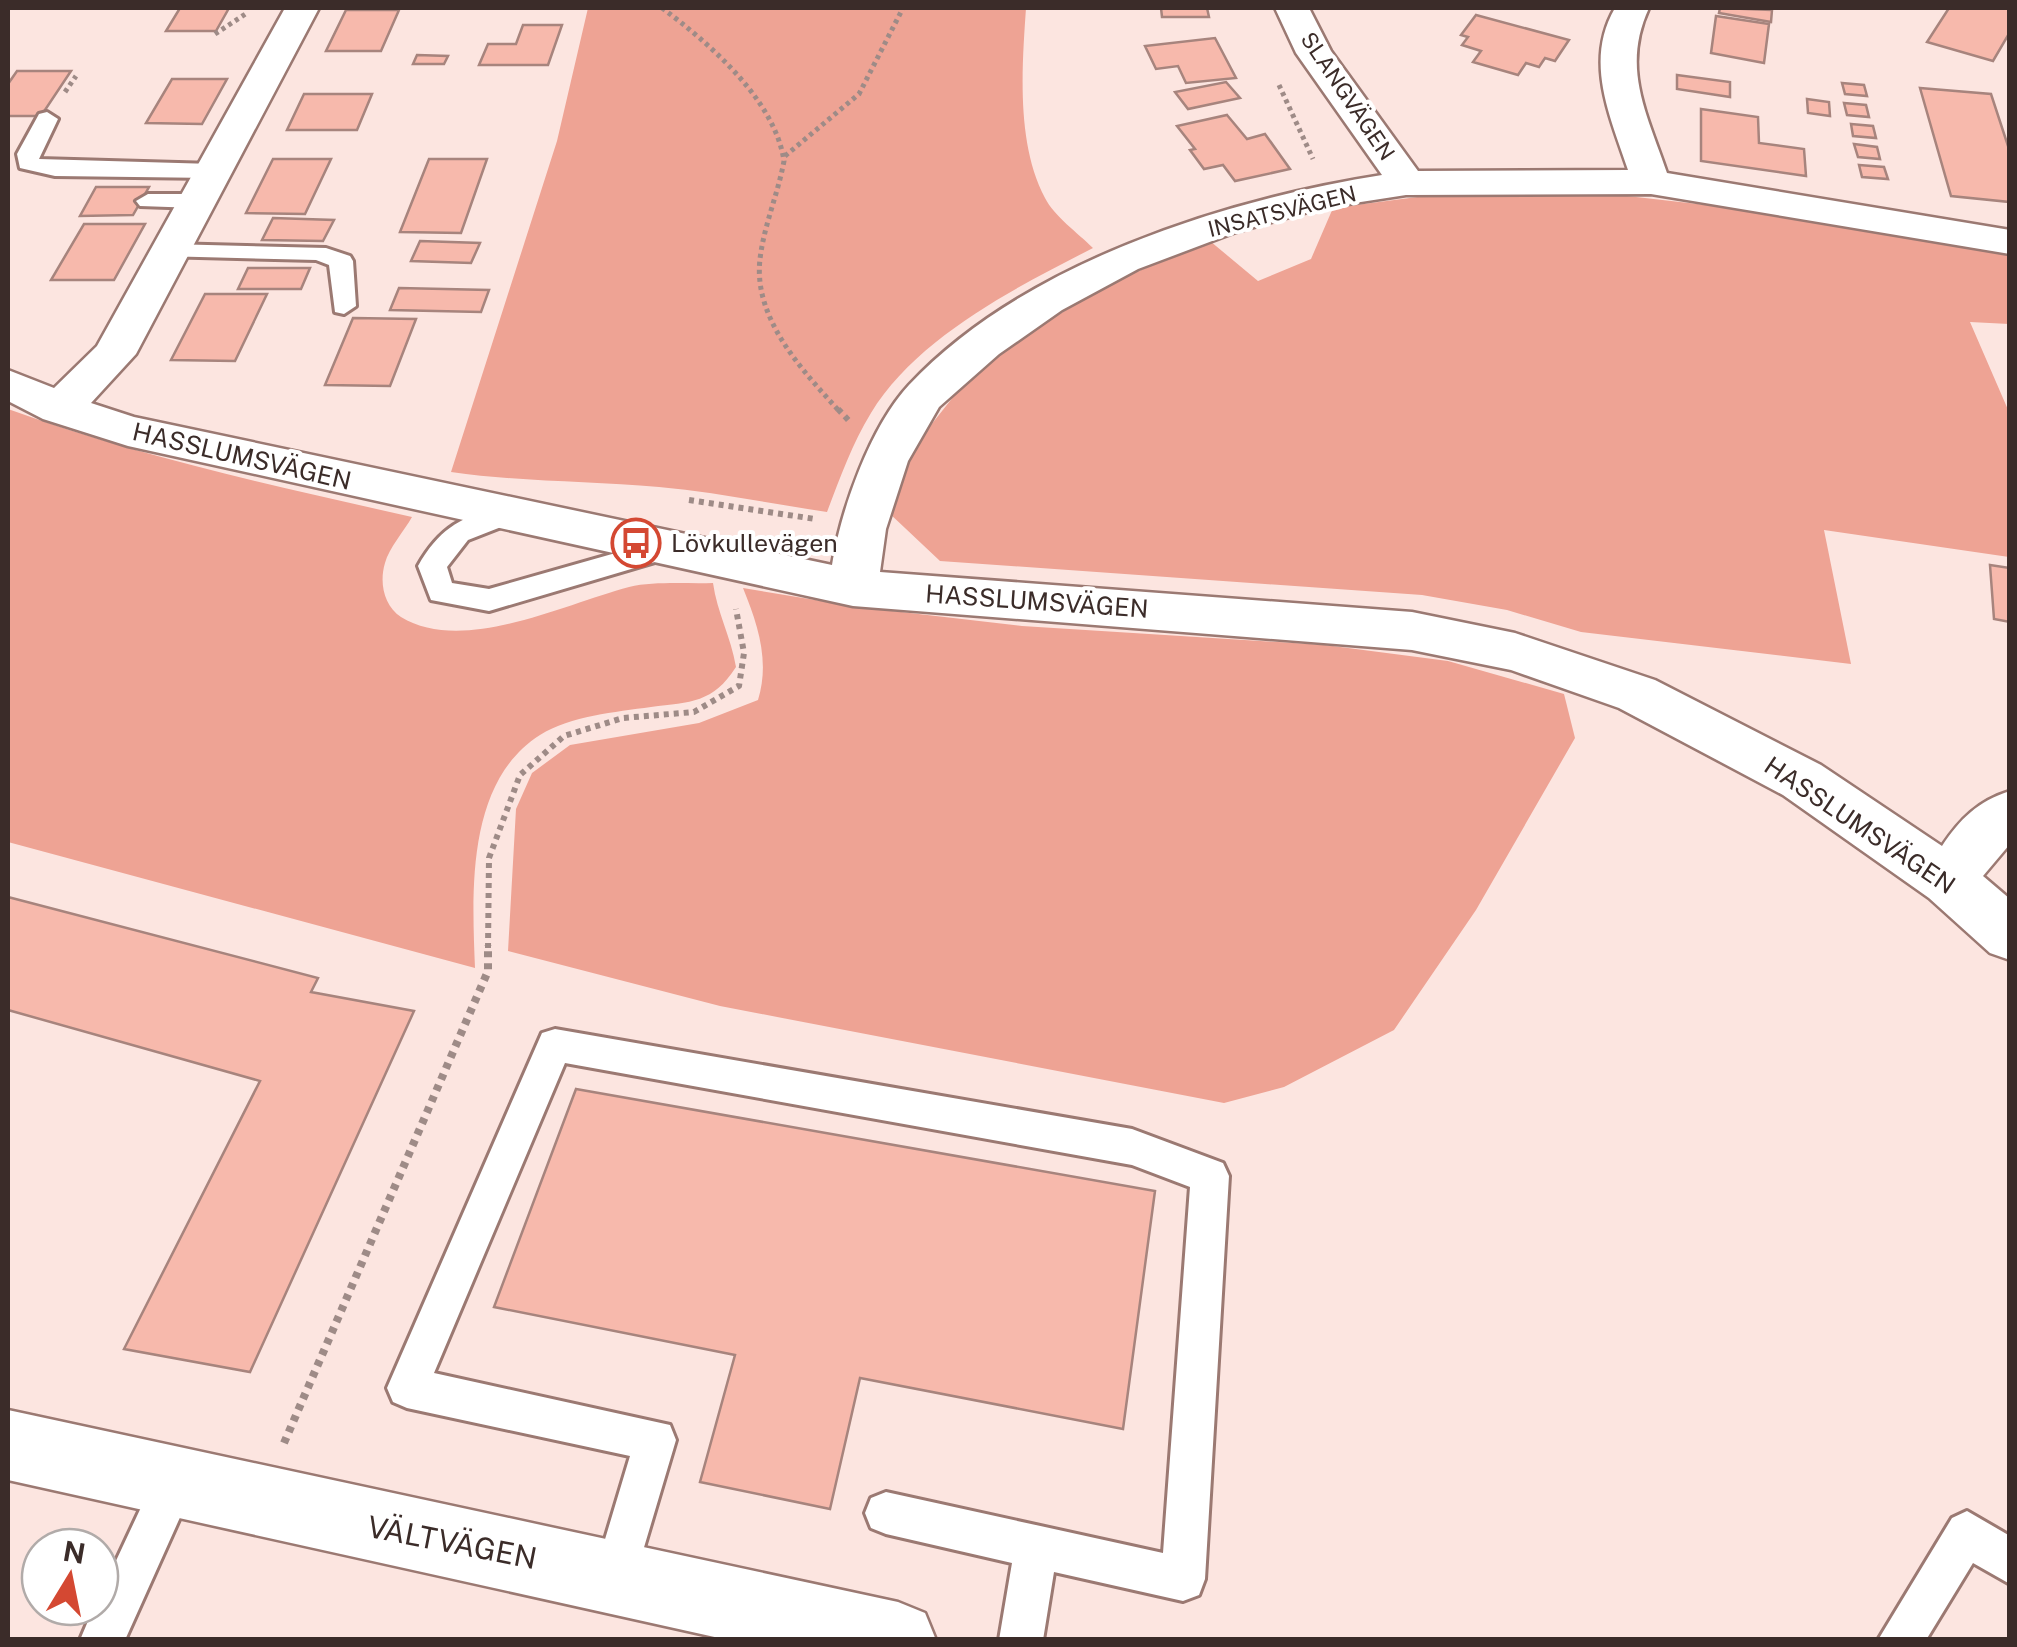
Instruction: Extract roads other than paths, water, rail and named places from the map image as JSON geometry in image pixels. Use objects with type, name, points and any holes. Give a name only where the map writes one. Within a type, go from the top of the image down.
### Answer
[{"type":"street","points":[[59,408],[114,354],[302,8]]},
{"type":"street","name":"SLANGVÄGEN","points":[[1292,8],[1314,53],[1374,132],[1406,183]]},
{"type":"street","points":[[1632,8],[1616,47],[1623,89],[1651,182]]},
{"type":"street","name":"INSATSVÄGEN","points":[[853,588],[862,529],[884,461],[924,397],[984,344],[1047,302],[1124,260],[1222,224],[1318,197],[1406,183],[1651,182],[2010,242]]},
{"type":"street","name":"HASSLUMSVÄGEN","points":[[8,384],[59,408],[128,430],[853,588],[1412,630],[1515,652],[1637,694],[1802,780],[1949,881],[2010,935]]},
{"type":"street","points":[[1949,881],[1981,834],[2010,813]]},
{"type":"street","name":"VÄLTVÄGEN","points":[[8,1444],[258,1504],[616,1576],[891,1639]]},
{"type":"lane","points":[[47,119],[28,154],[28,163],[56,170],[205,186]]},
{"type":"lane","points":[[148,201],[205,186]]},
{"type":"lane","points":[[229,252],[245,223]]},
{"type":"lane","points":[[170,251],[318,253],[341,261],[344,306]]},
{"type":"lane","points":[[504,515],[458,533],[432,566],[442,592],[489,600],[665,549]]},
{"type":"lane","points":[[616,1576],[655,1440],[407,1388],[554,1045],[1132,1147],[1210,1176],[1182,1579],[886,1513]]},
{"type":"lane","points":[[102,1640],[174,1484]]},
{"type":"lane","points":[[1900,1640],[1967,1533],[2010,1562]]},
{"type":"lane","points":[[1021,1640],[1038,1544]]},
{"type":"place","name":"Lövkullevägen","points":[[636,543]]}]
